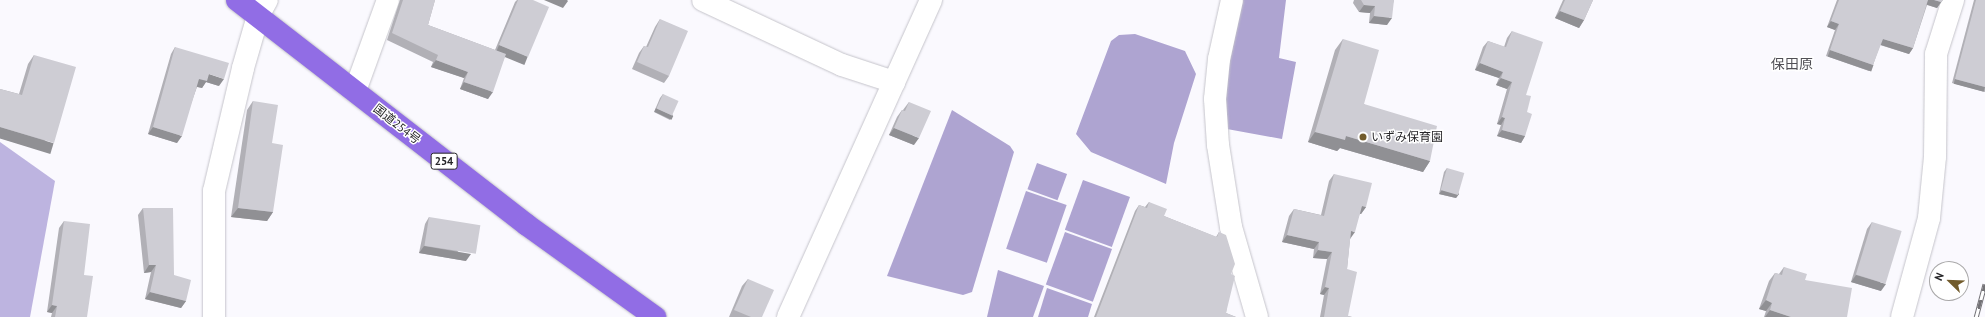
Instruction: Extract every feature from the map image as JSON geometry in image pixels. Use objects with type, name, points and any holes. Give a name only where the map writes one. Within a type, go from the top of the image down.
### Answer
[{"type":"highway","name":"国道254号","points":[[237,0],[263,8],[356,91],[527,225],[655,317]]},
{"type":"street","points":[[356,91],[388,0]]},
{"type":"street","points":[[703,0],[842,65],[894,82]]},
{"type":"street","points":[[788,317],[932,0]]},
{"type":"street","points":[[1232,0],[1219,59],[1216,99],[1218,145],[1231,227],[1256,317]]},
{"type":"street","points":[[1902,317],[1929,218],[1936,157],[1936,54],[1953,0]]},
{"type":"street","points":[[214,317],[214,191],[227,128],[263,8]]},
{"type":"shaded area","points":[[1242,0],[1286,0],[1279,58],[1296,62],[1282,139],[1227,129],[1223,97]]},
{"type":"shaded area","points":[[1135,34],[1185,51],[1196,74],[1174,143],[1166,184],[1091,152],[1076,134],[1111,41],[1119,35]]},
{"type":"shaded area","points":[[952,110],[1010,146],[1014,152],[972,292],[963,295],[887,276]]},
{"type":"shaded area","points":[[0,142],[55,181],[30,317],[0,317]]},
{"type":"shaded area","points":[[1037,163],[1067,174],[1057,200],[1027,189]]},
{"type":"shaded area","points":[[1083,180],[1130,197],[1112,247],[1065,230]]},
{"type":"shaded area","points":[[1026,191],[1067,205],[1047,263],[1006,249]]},
{"type":"shaded area","points":[[1065,232],[1112,249],[1093,302],[1046,285]]},
{"type":"shaded area","points":[[998,270],[1044,286],[1033,317],[987,317]]},
{"type":"shaded area","points":[[1047,288],[1092,304],[1088,317],[1038,317]]},
{"type":"building","points":[[403,0],[435,0],[428,25],[506,54],[493,92],[464,82],[468,72],[436,60],[438,55],[392,33]]},
{"type":"building","points":[[518,0],[533,0],[549,7],[528,57],[499,45]]},
{"type":"building","points":[[1361,0],[1394,0],[1392,18],[1374,16],[1375,6],[1364,5]]},
{"type":"building","points":[[1565,0],[1593,0],[1584,20],[1560,11]]},
{"type":"building","points":[[1839,0],[1928,0],[1913,48],[1883,39],[1873,65],[1830,50],[1839,24],[1831,21]]},
{"type":"building","points":[[1976,0],[1985,0],[1985,87],[1955,79]]},
{"type":"building","points":[[660,19],[688,31],[669,76],[637,62],[644,46],[648,47]]},
{"type":"building","points":[[1512,31],[1543,42],[1526,95],[1531,96],[1527,112],[1532,114],[1525,136],[1502,130],[1505,118],[1502,117],[1512,82],[1501,78],[1503,72],[1480,63],[1488,41],[1506,47]]},
{"type":"building","points":[[1343,39],[1379,50],[1364,104],[1437,126],[1430,161],[1346,136],[1345,140],[1315,132]]},
{"type":"building","points":[[175,47],[229,63],[224,79],[209,74],[207,81],[199,79],[182,136],[153,127]]},
{"type":"building","points":[[34,55],[76,67],[54,143],[0,127],[0,89],[22,95]]},
{"type":"building","points":[[663,94],[679,101],[672,116],[656,109]]},
{"type":"building","points":[[253,101],[278,105],[272,143],[283,145],[273,212],[238,208]]},
{"type":"building","points":[[909,102],[931,111],[919,138],[894,128],[902,110],[905,111]]},
{"type":"building","points":[[1447,168],[1464,173],[1458,195],[1441,190]]},
{"type":"building","points":[[1334,174],[1372,183],[1366,207],[1362,206],[1355,232],[1351,231],[1347,269],[1357,272],[1348,316],[1352,317],[1324,317],[1329,288],[1325,287],[1332,252],[1318,250],[1319,242],[1287,235],[1294,209],[1324,216]]},
{"type":"building","points":[[1149,202],[1167,209],[1164,216],[1217,237],[1219,232],[1226,235],[1235,264],[1231,274],[1235,276],[1226,313],[1236,317],[1096,317],[1139,205],[1147,208]]},
{"type":"building","points":[[143,208],[173,208],[174,275],[191,280],[186,301],[150,292],[156,265],[149,265]]},
{"type":"building","points":[[429,217],[480,225],[476,254],[424,246]]},
{"type":"building","points":[[64,221],[90,224],[84,275],[93,276],[87,317],[55,317],[57,306],[52,305]]},
{"type":"building","points":[[1872,222],[1902,231],[1886,284],[1856,275]]},
{"type":"building","points":[[1784,267],[1807,274],[1805,280],[1852,288],[1847,317],[1791,317],[1770,310],[1772,303],[1766,300],[1775,273],[1782,275]]},
{"type":"building","points":[[748,279],[774,290],[762,317],[751,317],[734,310]]},
{"type":"railway","points":[[1976,317],[1985,284]]},
{"type":"place","name":"いずみ保育園","points":[[1363,137]]},
{"type":"district","name":"保田原","points":[[1792,64]]}]
